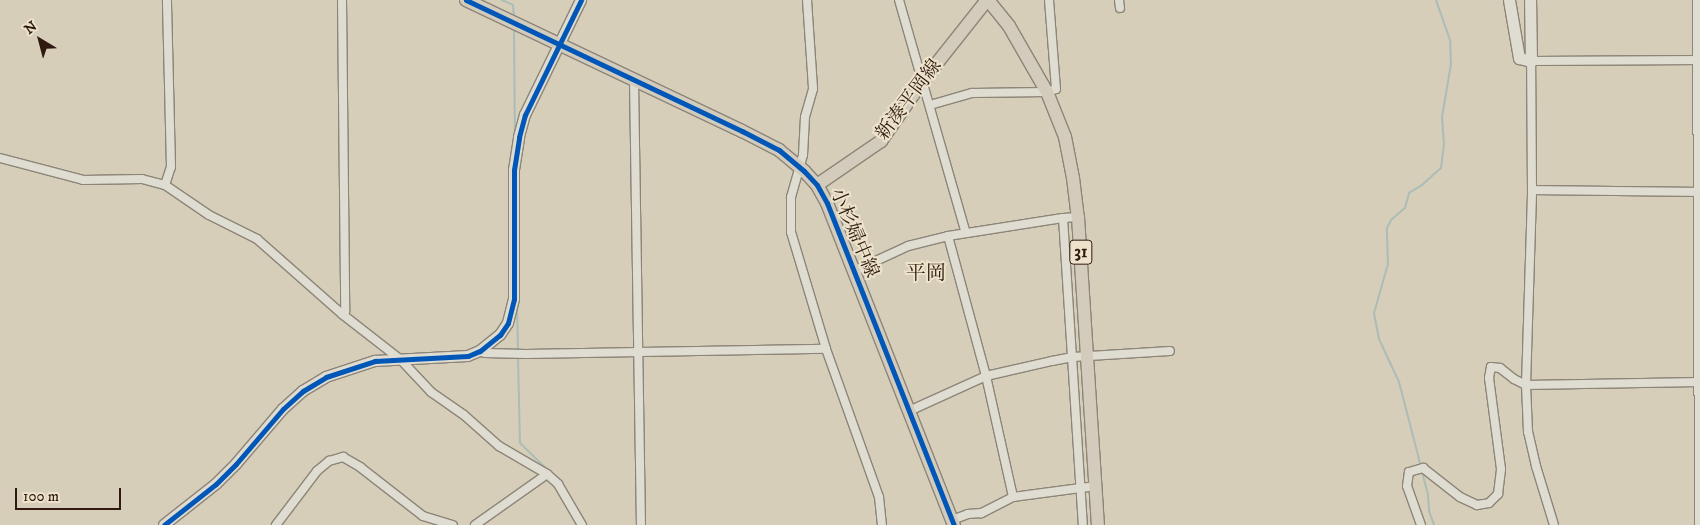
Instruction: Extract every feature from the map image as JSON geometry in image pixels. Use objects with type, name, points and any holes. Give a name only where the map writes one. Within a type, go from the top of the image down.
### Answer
[{"type":"main road","name":"小杉婦中線","points":[[466,0],[559,42],[634,81],[779,150],[817,185],[827,203],[953,523]]},
{"type":"main road","name":"新湊平岡線","points":[[817,185],[881,141],[922,82],[988,0]]},
{"type":"main road","name":"31","points":[[988,0],[1009,26],[1047,92],[1064,137],[1073,178],[1078,217],[1098,525]]},
{"type":"main road","points":[[1509,0],[1519,58],[1531,61],[1530,0]]},
{"type":"street","points":[[165,185],[171,167],[167,0]]},
{"type":"street","points":[[342,0],[345,311],[342,314]]},
{"type":"street","points":[[164,525],[223,477],[283,408],[303,390],[326,377],[375,361],[468,356],[480,351],[492,342],[508,323],[514,299],[514,170],[519,136],[525,115],[581,0]]},
{"type":"street","points":[[807,0],[813,89],[805,117],[803,155],[798,166],[791,196],[792,232],[826,349],[879,497],[882,525]]},
{"type":"street","points":[[899,0],[966,233]]},
{"type":"street","points":[[930,105],[972,93],[1047,92],[1056,89],[1049,0]]},
{"type":"street","points":[[1697,0],[1699,525]]},
{"type":"street","points":[[1554,525],[1530,446],[1526,385],[1532,190],[1531,61],[1698,60]]},
{"type":"street","points":[[634,81],[641,525]]},
{"type":"street","points":[[0,158],[83,180],[142,179],[165,185],[209,215],[257,239],[342,314],[401,360],[430,392],[464,415],[499,446],[547,474],[558,484],[582,525]]},
{"type":"street","points":[[1532,190],[1699,192]]},
{"type":"street","points":[[854,271],[908,246],[948,236],[1078,217]]},
{"type":"street","points":[[1063,218],[1083,525]]},
{"type":"street","points":[[948,236],[986,376],[1012,498]]},
{"type":"street","points":[[480,351],[485,353],[526,354],[826,349]]},
{"type":"street","points":[[909,410],[986,376],[1073,357],[1170,351]]},
{"type":"street","points":[[1419,524],[1407,486],[1409,472],[1423,468],[1460,497],[1477,505],[1489,503],[1498,494],[1501,469],[1489,378],[1491,367],[1500,368],[1514,379],[1526,385],[1699,382]]},
{"type":"street","points":[[276,525],[317,471],[329,461],[343,457],[360,467],[423,516],[453,525]]},
{"type":"street","points":[[475,525],[547,474]]},
{"type":"street","points":[[953,523],[968,514],[980,513],[1012,498],[1095,486]]},
{"type":"waterway","points":[[502,0],[513,5],[514,17]]},
{"type":"waterway","points":[[1421,467],[1399,382],[1379,339],[1374,313],[1388,264],[1387,228],[1391,220],[1405,208],[1409,193],[1422,185],[1441,168],[1444,145],[1442,117],[1451,64],[1450,40],[1436,0]]},
{"type":"waterway","points":[[514,30],[515,135]]},
{"type":"waterway","points":[[517,304],[518,352]]},
{"type":"waterway","points":[[518,357],[520,443],[555,477]]},
{"type":"waterway","points":[[1422,472],[1428,495],[1429,511],[1434,525]]},
{"type":"waterway","points":[[565,488],[586,525]]},
{"type":"cycle path","points":[[466,0],[742,131],[779,150],[804,171],[817,185],[827,203],[954,525]]},
{"type":"cycle path","points":[[164,525],[216,484],[236,464],[283,409],[303,391],[326,377],[375,361],[468,356],[480,351],[500,335],[508,323],[514,299],[514,170],[519,137],[525,115],[581,0]]},
{"type":"district","name":"平岡","points":[[926,273]]}]
